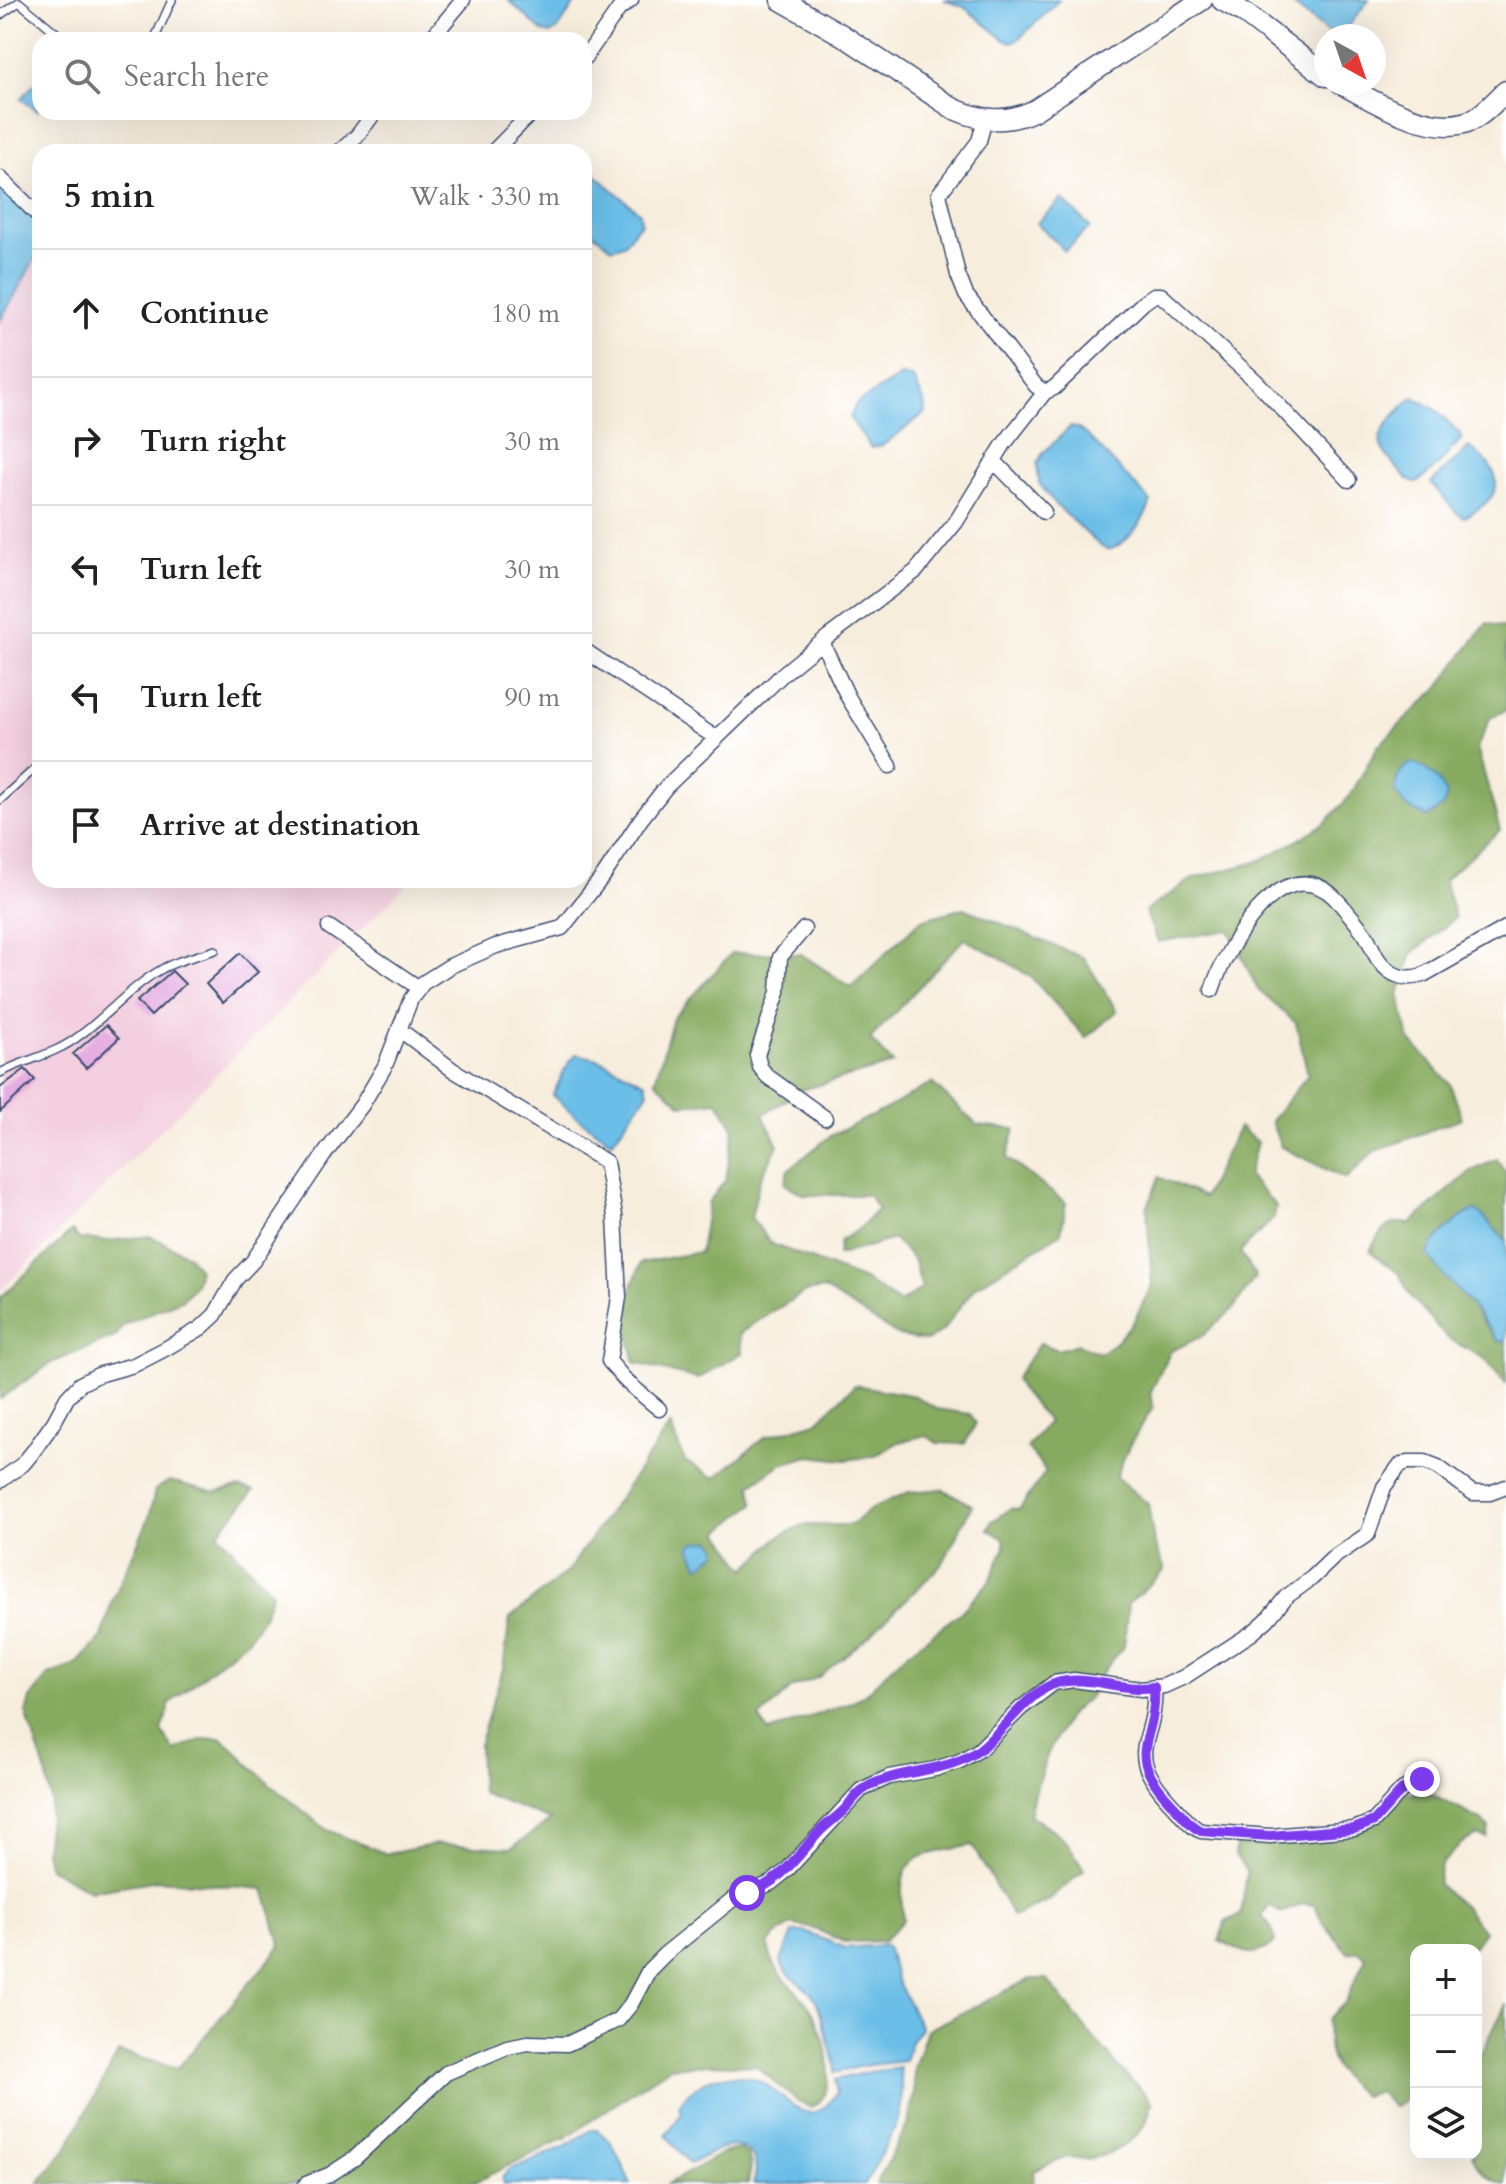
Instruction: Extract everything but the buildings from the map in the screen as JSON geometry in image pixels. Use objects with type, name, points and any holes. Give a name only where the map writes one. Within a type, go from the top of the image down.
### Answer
[{"type":"main road","points":[[781,0],[842,35],[954,109],[985,119],[1011,119],[1035,110],[1202,0]]},
{"type":"main road","points":[[1222,0],[1243,12],[1314,67]]},
{"type":"main road","points":[[1366,96],[1398,112],[1440,124],[1473,120],[1506,91]]},
{"type":"street","points":[[437,32],[463,0]]},
{"type":"street","points":[[592,48],[619,9],[631,0]]},
{"type":"street","points":[[985,119],[979,141],[939,194],[942,208],[966,295],[1036,386],[1045,392]]},
{"type":"street","points":[[348,144],[369,120]]},
{"type":"street","points":[[501,144],[524,120]]},
{"type":"street","points":[[0,178],[32,209]]},
{"type":"street","points":[[0,1481],[23,1464],[54,1422],[67,1398],[80,1384],[155,1355],[201,1328],[215,1315],[235,1280],[253,1261],[326,1152],[362,1105],[385,1066],[411,999],[419,988],[450,966],[496,946],[562,928],[666,787],[822,642],[916,571],[956,522],[1004,444],[1045,392],[1054,388],[1143,303],[1154,295],[1161,295],[1257,382],[1349,480]]},
{"type":"street","points":[[994,461],[1044,512]]},
{"type":"street","points":[[822,642],[848,697],[890,766]]},
{"type":"street","points":[[592,655],[716,738]]},
{"type":"street","points":[[1212,990],[1227,956],[1256,912],[1280,889],[1291,885],[1315,885],[1330,894],[1365,935],[1378,961],[1398,977],[1423,975],[1506,928]]},
{"type":"street","points":[[329,927],[419,988]]},
{"type":"street","points":[[804,929],[780,957],[778,992],[757,1055],[760,1067],[767,1076],[825,1118]]},
{"type":"street","points":[[400,1030],[453,1070],[606,1162],[615,1216],[619,1297],[609,1361],[627,1382],[659,1409]]},
{"type":"street","points":[[306,2184],[329,2175],[355,2158],[446,2073],[507,2047],[528,2043],[567,2044],[618,2020],[631,2004],[649,1970],[665,1954],[733,1899],[771,1883],[787,1870],[861,1790],[889,1777],[960,1761],[979,1750],[1021,1708],[1054,1683],[1074,1680],[1141,1689],[1164,1686],[1184,1677],[1252,1633],[1286,1597],[1334,1557],[1368,1534],[1384,1487],[1400,1465],[1425,1462],[1438,1467],[1473,1493],[1490,1493],[1506,1487]]},
{"type":"street","points":[[1154,1687],[1144,1748],[1145,1768],[1195,1829],[1270,1836],[1354,1829],[1374,1821],[1402,1790],[1422,1779]]},
{"type":"lane","points":[[158,32],[172,0]]},
{"type":"lane","points":[[0,15],[19,2],[55,32]]},
{"type":"lane","points":[[0,800],[32,771]]},
{"type":"lane","points":[[0,1073],[19,1063],[53,1053],[79,1037],[137,985],[165,967],[215,950]]},
{"type":"shaded area","points":[[0,169],[32,195],[32,888],[403,888],[0,1291]]},
{"type":"green space","points":[[1487,623],[1506,628],[1506,710],[1490,718],[1477,748],[1500,830],[1444,880],[1455,918],[1412,954],[1399,994],[1409,1039],[1450,1084],[1462,1118],[1373,1152],[1346,1179],[1281,1147],[1271,1121],[1308,1075],[1296,1023],[1258,990],[1229,930],[1158,942],[1145,911],[1194,878],[1257,862],[1326,822],[1350,796],[1378,746],[1437,689]]},
{"type":"green space","points":[[964,908],[1084,958],[1117,1011],[1086,1038],[1032,978],[964,939],[870,1039],[893,1064],[801,1090],[763,1115],[778,1145],[759,1181],[751,1218],[772,1244],[864,1280],[900,1303],[922,1288],[913,1259],[894,1239],[838,1255],[840,1241],[860,1228],[878,1209],[868,1195],[805,1195],[785,1184],[788,1170],[830,1136],[932,1083],[977,1125],[1015,1129],[1007,1158],[1066,1203],[1061,1233],[975,1287],[943,1330],[926,1341],[899,1336],[824,1289],[805,1292],[754,1323],[740,1334],[742,1353],[698,1379],[635,1363],[623,1312],[641,1263],[700,1252],[708,1203],[726,1179],[734,1129],[718,1101],[682,1105],[655,1081],[673,1018],[732,953],[801,954],[851,987],[921,920]]},
{"type":"green space","points":[[1239,1127],[1257,1142],[1248,1176],[1276,1206],[1274,1218],[1240,1252],[1256,1276],[1233,1309],[1202,1336],[1171,1351],[1150,1393],[1153,1407],[1129,1446],[1116,1477],[1148,1504],[1154,1543],[1165,1570],[1128,1604],[1124,1646],[1101,1674],[1091,1695],[1069,1715],[1048,1753],[1029,1816],[1062,1837],[1084,1870],[1049,1900],[1013,1917],[972,1845],[936,1852],[923,1856],[907,1870],[903,1881],[903,1920],[884,1941],[845,1942],[815,1929],[792,1924],[776,1935],[768,1945],[774,1965],[812,2011],[826,2048],[826,2090],[811,2107],[798,2102],[756,2066],[710,2064],[670,2067],[567,2137],[471,2184],[38,2184],[66,2149],[119,2052],[178,2068],[281,1946],[264,1889],[159,1880],[90,1891],[49,1868],[45,1851],[51,1802],[47,1777],[26,1713],[30,1699],[48,1675],[76,1665],[102,1637],[111,1604],[149,1518],[155,1490],[169,1481],[215,1492],[236,1487],[254,1491],[218,1533],[272,1593],[263,1616],[248,1639],[170,1703],[162,1731],[174,1751],[203,1739],[222,1738],[271,1785],[327,1830],[387,1854],[437,1844],[511,1848],[551,1820],[481,1793],[479,1745],[503,1669],[510,1618],[568,1571],[670,1425],[685,1461],[715,1478],[765,1437],[816,1422],[855,1385],[915,1396],[937,1409],[970,1414],[976,1423],[965,1444],[937,1443],[926,1435],[899,1442],[875,1456],[845,1460],[809,1456],[781,1464],[751,1485],[754,1504],[719,1532],[746,1569],[778,1537],[803,1525],[850,1525],[874,1507],[909,1492],[943,1489],[972,1505],[944,1561],[929,1577],[869,1636],[819,1677],[792,1688],[759,1718],[769,1732],[851,1702],[865,1694],[901,1658],[961,1612],[990,1581],[1005,1547],[1004,1539],[988,1529],[992,1521],[1012,1508],[1019,1510],[1046,1471],[1027,1448],[1048,1421],[1015,1379],[1040,1343],[1058,1350],[1077,1344],[1100,1353],[1116,1342],[1134,1321],[1152,1285],[1147,1209],[1159,1177],[1204,1197]]},
{"type":"green space","points":[[1497,1159],[1506,1173],[1506,1241],[1474,1210],[1436,1241],[1480,1318],[1499,1342],[1506,1340],[1506,1384],[1484,1358],[1447,1338],[1411,1297],[1399,1274],[1370,1251],[1385,1228],[1396,1223],[1410,1224],[1470,1172]]},
{"type":"green space","points":[[72,1231],[79,1239],[108,1241],[150,1236],[188,1255],[199,1270],[195,1285],[183,1299],[123,1325],[117,1336],[51,1363],[0,1399],[0,1298]]},
{"type":"green space","points":[[1398,1792],[1430,1794],[1481,1820],[1489,1828],[1487,1838],[1478,1835],[1462,1843],[1441,1864],[1437,1884],[1464,1907],[1484,1932],[1475,1944],[1410,1944],[1410,2096],[1394,2107],[1378,2092],[1363,2096],[1333,2064],[1328,2045],[1328,2019],[1345,2003],[1366,1957],[1359,1951],[1348,1953],[1322,1921],[1315,1905],[1303,1904],[1281,1913],[1270,1905],[1262,1916],[1272,1929],[1275,1942],[1260,1951],[1247,1953],[1219,1941],[1225,1922],[1241,1915],[1247,1872],[1235,1855],[1237,1841],[1273,1843],[1357,1829]]},
{"type":"green space","points":[[1030,1979],[1047,1979],[1122,2071],[1152,2102],[1138,2133],[1111,2153],[1088,2159],[1069,2157],[1034,2171],[1033,2184],[876,2184],[908,2124],[914,2093],[914,2068],[927,2030]]},
{"type":"green space","points":[[1506,2004],[1506,2184],[1484,2173],[1475,2160],[1482,2160],[1482,2052]]},
{"type":"green space","points":[[740,2149],[748,2155],[751,2165],[748,2184],[668,2184],[724,2152]]},
{"type":"water","points":[[508,0],[576,0],[558,29],[543,32]]},
{"type":"water","points":[[944,0],[1059,0],[1012,42],[1005,40],[964,7]]},
{"type":"water","points":[[1287,0],[1369,0],[1350,24],[1318,24]]},
{"type":"water","points":[[32,86],[32,107],[21,99]]},
{"type":"water","points":[[592,172],[640,213],[641,223],[624,244],[612,248],[592,232]]},
{"type":"water","points":[[0,184],[32,215],[32,264],[0,321]]},
{"type":"water","points":[[1062,199],[1090,227],[1065,251],[1037,223]]},
{"type":"water","points":[[901,376],[912,377],[924,401],[925,413],[883,445],[871,448],[850,418],[856,404]]},
{"type":"water","points":[[1414,397],[1435,409],[1461,434],[1461,439],[1439,464],[1417,483],[1397,468],[1380,442],[1388,423]]},
{"type":"water","points":[[1070,427],[1088,436],[1151,502],[1134,531],[1114,548],[1107,550],[1099,545],[1056,505],[1039,483],[1037,464],[1043,453]]},
{"type":"water","points":[[1469,447],[1490,466],[1496,484],[1488,501],[1464,517],[1431,483]]},
{"type":"water","points":[[1411,763],[1433,774],[1447,795],[1443,806],[1427,817],[1407,807],[1395,792],[1399,775]]},
{"type":"water","points":[[576,1054],[598,1059],[646,1083],[648,1092],[612,1142],[579,1119],[553,1095]]},
{"type":"water","points":[[1474,1210],[1506,1241],[1506,1340],[1499,1342],[1428,1255],[1454,1223]]},
{"type":"water","points":[[711,1540],[717,1547],[717,1553],[699,1567],[690,1547],[695,1542]]},
{"type":"water","points":[[805,1932],[846,1948],[887,1947],[897,1981],[921,2028],[911,2041],[905,2061],[835,2073],[827,2035],[814,1997],[782,1965],[792,1933]]},
{"type":"water","points":[[900,2068],[902,2101],[897,2124],[865,2184],[753,2184],[755,2162],[748,2151],[735,2146],[721,2148],[690,2164],[666,2135],[682,2113],[679,2106],[685,2096],[715,2077],[752,2078],[797,2108],[816,2112],[837,2092],[835,2080]]},
{"type":"water","points":[[591,2130],[597,2130],[612,2143],[631,2184],[504,2184],[502,2178],[509,2170],[564,2147]]},
{"type":"route","points":[[747,1893],[771,1883],[787,1870],[861,1790],[889,1777],[960,1761],[979,1750],[1021,1708],[1054,1683],[1074,1680],[1141,1689],[1154,1687],[1144,1748],[1145,1768],[1169,1801],[1195,1829],[1201,1831],[1270,1836],[1354,1829],[1374,1821],[1402,1790],[1422,1779]]}]
